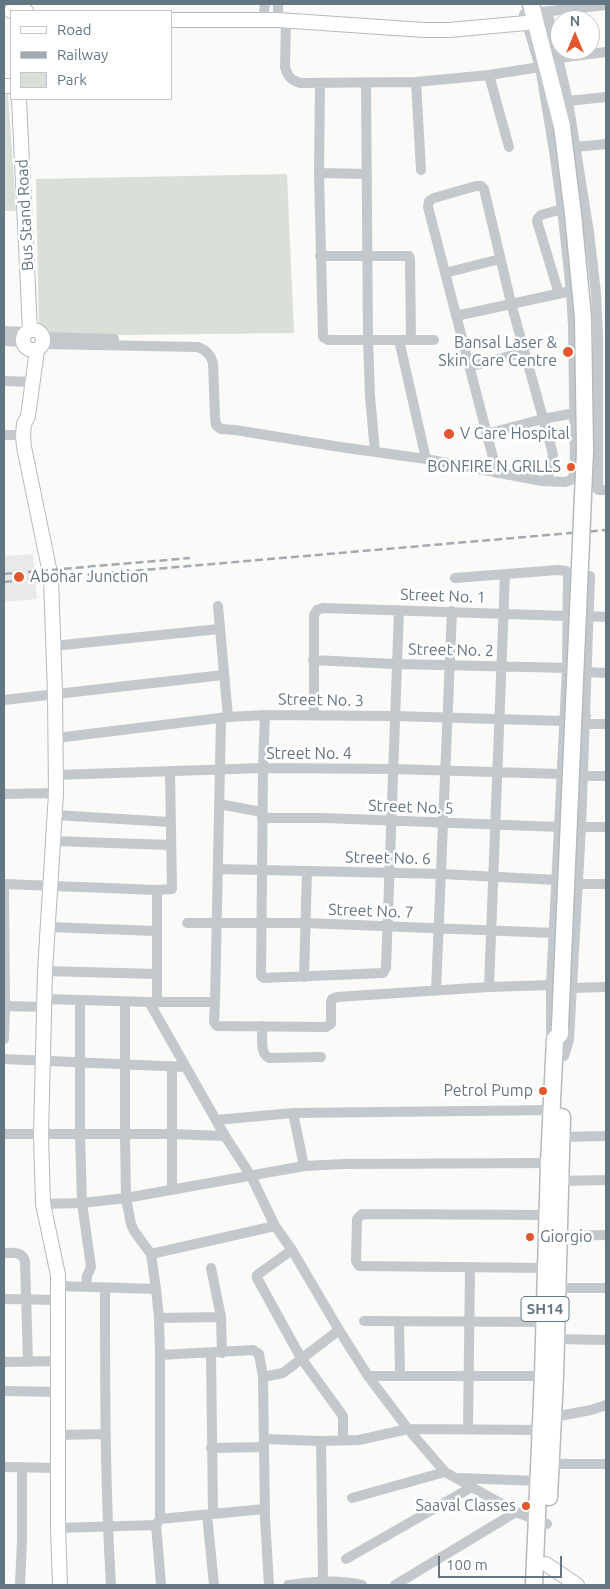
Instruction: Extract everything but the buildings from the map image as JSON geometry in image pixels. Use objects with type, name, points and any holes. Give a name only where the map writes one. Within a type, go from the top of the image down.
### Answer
[{"type":"main road","points":[[172,12],[275,12],[440,22],[533,14]]},
{"type":"main road","points":[[172,20],[275,12]]},
{"type":"main road","name":"SH14","points":[[533,14],[562,126],[574,214],[583,318],[585,450],[560,1030],[564,1040],[559,1056],[557,1110],[549,1163],[554,1215],[549,1376],[549,1426],[552,1464],[534,1585]]},
{"type":"main road","name":"Bus Stand Road","points":[[19,100],[33,339]]},
{"type":"main road","name":"Bus Stand Road","points":[[28,100],[33,339]]},
{"type":"main road","points":[[33,339],[28,382],[21,416],[26,462],[51,578],[56,738],[56,793],[45,971],[41,1135],[43,1204],[57,1265],[59,1293],[58,1528],[60,1585]]},
{"type":"main road","name":"SH14","points":[[549,1376],[556,1339],[551,1322],[558,1288],[552,1268],[559,1236],[554,1215],[561,1181],[561,1137],[557,1110]]},
{"type":"main road","name":"SH14","points":[[545,1585],[546,1564],[539,1481],[549,1426]]},
{"type":"main road","points":[[546,1564],[577,1585]]},
{"type":"street","points":[[533,14],[606,5]]},
{"type":"street","points":[[275,12],[285,67],[292,80],[300,83],[416,82],[489,75],[540,67]]},
{"type":"street","points":[[533,14],[550,44]]},
{"type":"street","points":[[533,14],[562,209],[571,291],[575,463],[574,475],[571,480]]},
{"type":"street","points":[[4,341],[33,339],[199,341],[206,343],[214,350],[217,362],[221,417],[225,424],[235,430],[426,459],[547,481],[565,482],[571,480],[602,490],[596,293],[589,232],[568,101],[558,60]]},
{"type":"street","points":[[489,75],[510,147]]},
{"type":"street","points":[[416,82],[421,170]]},
{"type":"street","points":[[320,83],[319,172],[323,337],[328,340],[434,340]]},
{"type":"street","points":[[366,83],[368,340],[375,452]]},
{"type":"street","points":[[568,101],[606,98]]},
{"type":"street","points":[[575,147],[606,144]]},
{"type":"street","points":[[319,172],[367,174]]},
{"type":"street","points":[[497,473],[428,207],[429,201],[434,198],[476,186],[481,186],[484,189],[511,303],[553,454],[547,481]]},
{"type":"street","points":[[559,294],[537,221],[541,216],[562,209]]},
{"type":"street","points":[[320,256],[406,256],[410,259],[411,340]]},
{"type":"street","points":[[445,273],[500,258]]},
{"type":"street","points":[[456,316],[571,291]]},
{"type":"street","points":[[4,331],[33,339]]},
{"type":"street","points":[[399,340],[426,459]]},
{"type":"street","points":[[469,367],[524,352]]},
{"type":"street","points":[[4,381],[28,382]]},
{"type":"street","points":[[598,402],[606,409]]},
{"type":"street","points":[[486,434],[574,413]]},
{"type":"street","points":[[4,435],[24,430]]},
{"type":"street","points":[[455,578],[558,570],[566,571],[568,574],[567,669],[550,1040],[559,1056],[569,1040],[586,720],[590,576]]},
{"type":"street","points":[[489,987],[503,666],[505,574]]},
{"type":"street","points":[[218,606],[224,718],[220,769],[214,1022],[217,1026],[330,1026],[331,1002],[332,999],[337,997],[489,987],[552,985]]},
{"type":"street","name":"Street No. 1","points":[[313,660],[314,615],[317,610],[324,608],[568,616]]},
{"type":"street","points":[[265,715],[260,973],[262,977],[304,977],[384,972],[386,968],[388,927],[398,610]]},
{"type":"street","points":[[436,990],[452,611]]},
{"type":"street","points":[[588,616],[606,617]]},
{"type":"street","points":[[53,646],[219,629]]},
{"type":"street","points":[[313,660],[314,714]]},
{"type":"street","name":"Street No. 2","points":[[313,660],[587,669],[606,673]]},
{"type":"street","points":[[4,700],[223,675]]},
{"type":"street","name":"Street No. 3","points":[[56,738],[224,718],[265,715],[314,714],[586,720],[606,724]]},
{"type":"street","name":"Street No. 4","points":[[56,775],[263,768],[446,770],[561,774]]},
{"type":"street","points":[[4,1039],[4,885],[50,884],[157,890],[172,889],[170,771]]},
{"type":"street","points":[[583,776],[606,776]]},
{"type":"street","points":[[4,794],[56,793]]},
{"type":"street","name":"Street No. 5","points":[[219,804],[262,815],[559,828]]},
{"type":"street","points":[[55,814],[170,822]]},
{"type":"street","points":[[581,828],[606,828]]},
{"type":"street","points":[[53,841],[170,845]]},
{"type":"street","name":"Street No. 6","points":[[218,869],[442,874],[556,880]]},
{"type":"street","points":[[304,977],[307,871]]},
{"type":"street","points":[[578,884],[606,884]]},
{"type":"street","points":[[157,890],[157,974],[153,1003],[225,1136],[251,1176],[275,1226],[292,1250],[368,1376],[408,1429],[445,1472],[516,1512],[543,1523]]},
{"type":"street","name":"Street No. 7","points":[[187,923],[306,923],[554,933]]},
{"type":"street","points":[[47,927],[156,931]]},
{"type":"street","points":[[45,971],[157,974]]},
{"type":"street","points":[[572,988],[606,987]]},
{"type":"street","points":[[4,1006],[80,1000],[153,1003],[215,1002]]},
{"type":"street","points":[[80,1000],[82,1203],[91,1266],[87,1276],[86,1287]]},
{"type":"street","points":[[125,1002],[126,1198],[131,1224],[150,1254],[159,1318],[158,1522],[161,1585]]},
{"type":"street","points":[[262,1026],[263,1052],[269,1058],[321,1057]]},
{"type":"street","points":[[4,1059],[186,1067]]},
{"type":"street","points":[[172,1066],[172,1190]]},
{"type":"street","points":[[216,1120],[293,1113],[557,1110]]},
{"type":"street","points":[[293,1113],[304,1166]]},
{"type":"street","points":[[4,1134],[172,1134],[225,1136]]},
{"type":"street","points":[[561,1137],[606,1136]]},
{"type":"street","points":[[43,1204],[82,1203],[126,1198],[304,1166],[344,1164],[549,1163]]},
{"type":"street","points":[[561,1181],[606,1180]]},
{"type":"street","points":[[552,1268],[359,1266],[356,1261],[357,1219],[362,1214],[554,1215]]},
{"type":"street","points":[[150,1254],[275,1226]]},
{"type":"street","points":[[559,1236],[606,1235]]},
{"type":"street","points":[[292,1250],[257,1275],[257,1278],[301,1358],[343,1416],[343,1440]]},
{"type":"street","points":[[4,1253],[20,1254],[25,1261],[28,1362]]},
{"type":"street","points":[[211,1268],[221,1317],[222,1353]]},
{"type":"street","points":[[468,1429],[470,1268]]},
{"type":"street","points":[[4,1299],[26,1300],[86,1287],[156,1289]]},
{"type":"street","points":[[105,1288],[105,1434],[107,1527],[111,1585]]},
{"type":"street","points":[[558,1288],[606,1288]]},
{"type":"street","points":[[159,1318],[221,1317]]},
{"type":"street","points":[[364,1320],[399,1322],[551,1322]]},
{"type":"street","points":[[399,1322],[400,1375]]},
{"type":"street","points":[[263,1377],[282,1373],[339,1330]]},
{"type":"street","points":[[556,1339],[606,1340]]},
{"type":"street","points":[[160,1355],[257,1351],[259,1354],[263,1377],[265,1510],[269,1585]]},
{"type":"street","points":[[211,1353],[210,1515],[214,1585]]},
{"type":"street","points":[[4,1362],[59,1361]]},
{"type":"street","points":[[368,1376],[549,1376]]},
{"type":"street","points":[[4,1391],[58,1392]]},
{"type":"street","points":[[211,1448],[264,1443],[359,1440],[408,1429],[549,1426],[606,1405]]},
{"type":"street","points":[[58,1435],[105,1434]]},
{"type":"street","points":[[321,1441],[324,1581]]},
{"type":"street","points":[[552,1464],[606,1464]]},
{"type":"street","points":[[4,1467],[58,1468]]},
{"type":"street","points":[[20,1585],[22,1467]]},
{"type":"street","points":[[352,1498],[445,1472]]},
{"type":"street","points":[[456,1478],[539,1481]]},
{"type":"street","points":[[346,1559],[472,1487]]},
{"type":"street","points":[[58,1528],[107,1527],[265,1510]]},
{"type":"street","points":[[395,1585],[516,1512]]},
{"type":"street","points":[[288,1585],[324,1581],[362,1585]]},
{"type":"shaded area","name":"Abohar Junction","points":[[33,554],[37,599],[4,602],[4,556]]},
{"type":"green space","points":[[8,94],[16,211],[4,211],[4,95]]},
{"type":"green space","points":[[287,174],[294,333],[39,336],[36,179]]},
{"type":"railway","points":[[4,582],[606,530]]},
{"type":"railway","points":[[4,574],[190,558]]},
{"type":"place","name":"Bansal Laser & Skin Care Centre","points":[[568,352]]},
{"type":"place","name":"V Care Hospital","points":[[449,434]]},
{"type":"place","name":"BONFIRE N GRILLS","points":[[571,467]]},
{"type":"place","name":"Abohar Junction","points":[[19,577]]},
{"type":"place","name":"Petrol Pump","points":[[543,1091]]},
{"type":"place","name":"Giorgio","points":[[530,1237]]},
{"type":"place","name":"Saaval Classes","points":[[526,1506]]}]
